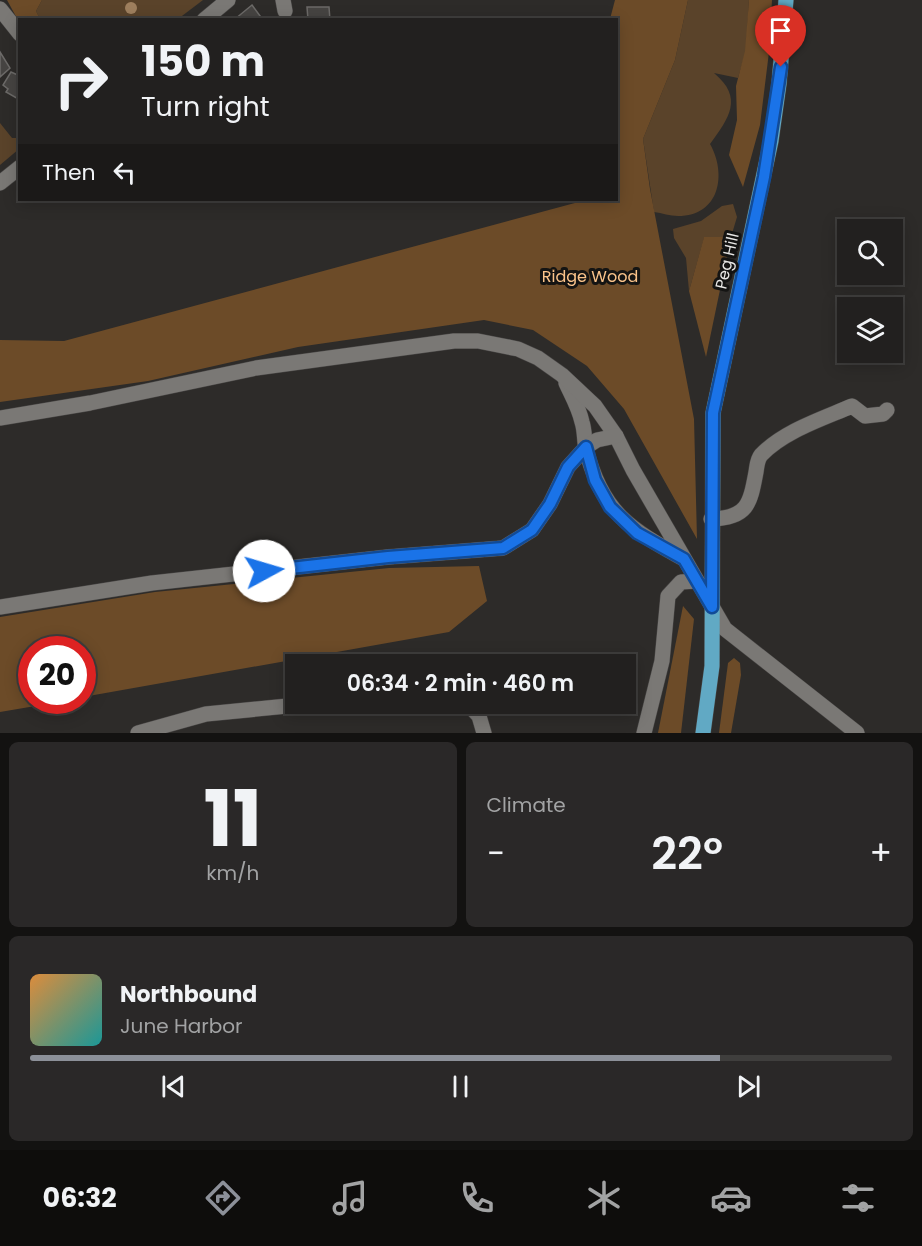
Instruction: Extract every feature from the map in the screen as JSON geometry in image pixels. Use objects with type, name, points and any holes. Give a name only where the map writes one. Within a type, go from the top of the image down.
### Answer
[{"type":"main road","name":"Peg Hill","points":[[703,733],[712,666],[711,434],[714,402],[771,141],[779,84],[786,0]]},
{"type":"street","points":[[206,18],[228,0]]},
{"type":"street","points":[[0,9],[18,32]]},
{"type":"street","points":[[0,183],[18,169]]},
{"type":"street","points":[[0,418],[90,403],[256,369],[454,341],[478,341],[518,349],[538,358],[562,375],[595,406],[616,436],[696,581],[730,635],[857,733]]},
{"type":"street","points":[[562,375],[582,422],[595,480],[610,507],[637,533],[684,559]]},
{"type":"street","points":[[711,524],[741,513],[748,504],[758,458],[771,446],[813,422],[852,406],[865,416],[883,414],[887,410]]},
{"type":"street","points":[[0,607],[152,583],[388,557],[503,548],[532,530],[550,504],[568,467],[586,447],[597,440],[616,436]]},
{"type":"street","points":[[644,733],[662,661],[668,596],[681,582],[696,581]]},
{"type":"street","points":[[138,733],[206,714],[285,706]]},
{"type":"street","points":[[477,714],[484,733]]},
{"type":"shaded area","points":[[42,0],[203,0],[179,18],[40,18],[36,11]]},
{"type":"shaded area","points":[[688,0],[749,0],[746,51],[738,78],[714,73],[729,91],[731,100],[728,117],[710,144],[718,168],[716,191],[711,201],[703,209],[692,214],[675,216],[654,212],[643,139],[675,60]]},
{"type":"shaded area","points":[[0,123],[12,138],[18,138],[18,150],[0,165]]},
{"type":"shaded area","points":[[733,204],[737,217],[731,237],[704,238],[689,291],[686,258],[674,238],[673,229],[701,221],[722,206]]},
{"type":"green space","points":[[7,0],[42,0],[36,11],[40,18],[18,18],[18,20]]},
{"type":"green space","name":"Ridge Wood","points":[[615,0],[688,0],[675,60],[643,139],[650,189],[694,419],[697,539],[624,409],[587,366],[533,330],[484,320],[298,347],[148,381],[0,402],[0,340],[64,341],[582,201],[618,201],[618,18],[610,18]]},
{"type":"green space","points":[[749,0],[772,0],[769,52],[760,125],[743,187],[729,155],[737,120],[736,86],[745,51]]},
{"type":"green space","points":[[704,237],[731,237],[706,357],[689,291]]},
{"type":"green space","points":[[479,566],[487,601],[449,632],[325,654],[285,654],[285,661],[96,695],[96,636],[18,636],[18,709],[0,712],[0,617],[155,592],[389,568]]},
{"type":"green space","points":[[683,606],[694,619],[681,733],[658,733]]},
{"type":"green space","points":[[734,658],[740,663],[741,675],[731,733],[719,733],[728,663]]},
{"type":"building","points":[[252,5],[262,18],[236,18]]},
{"type":"building","points":[[307,7],[329,7],[330,18],[308,18]]},
{"type":"building","points":[[0,52],[10,68],[0,77]]},
{"type":"building","points":[[11,72],[18,75],[18,99],[6,92],[8,89],[3,85]]},
{"type":"route","points":[[264,571],[388,557],[503,548],[532,530],[550,504],[568,467],[586,447],[595,480],[610,507],[637,533],[684,559],[712,607],[711,434],[713,413],[716,390],[764,177],[781,67]]}]
